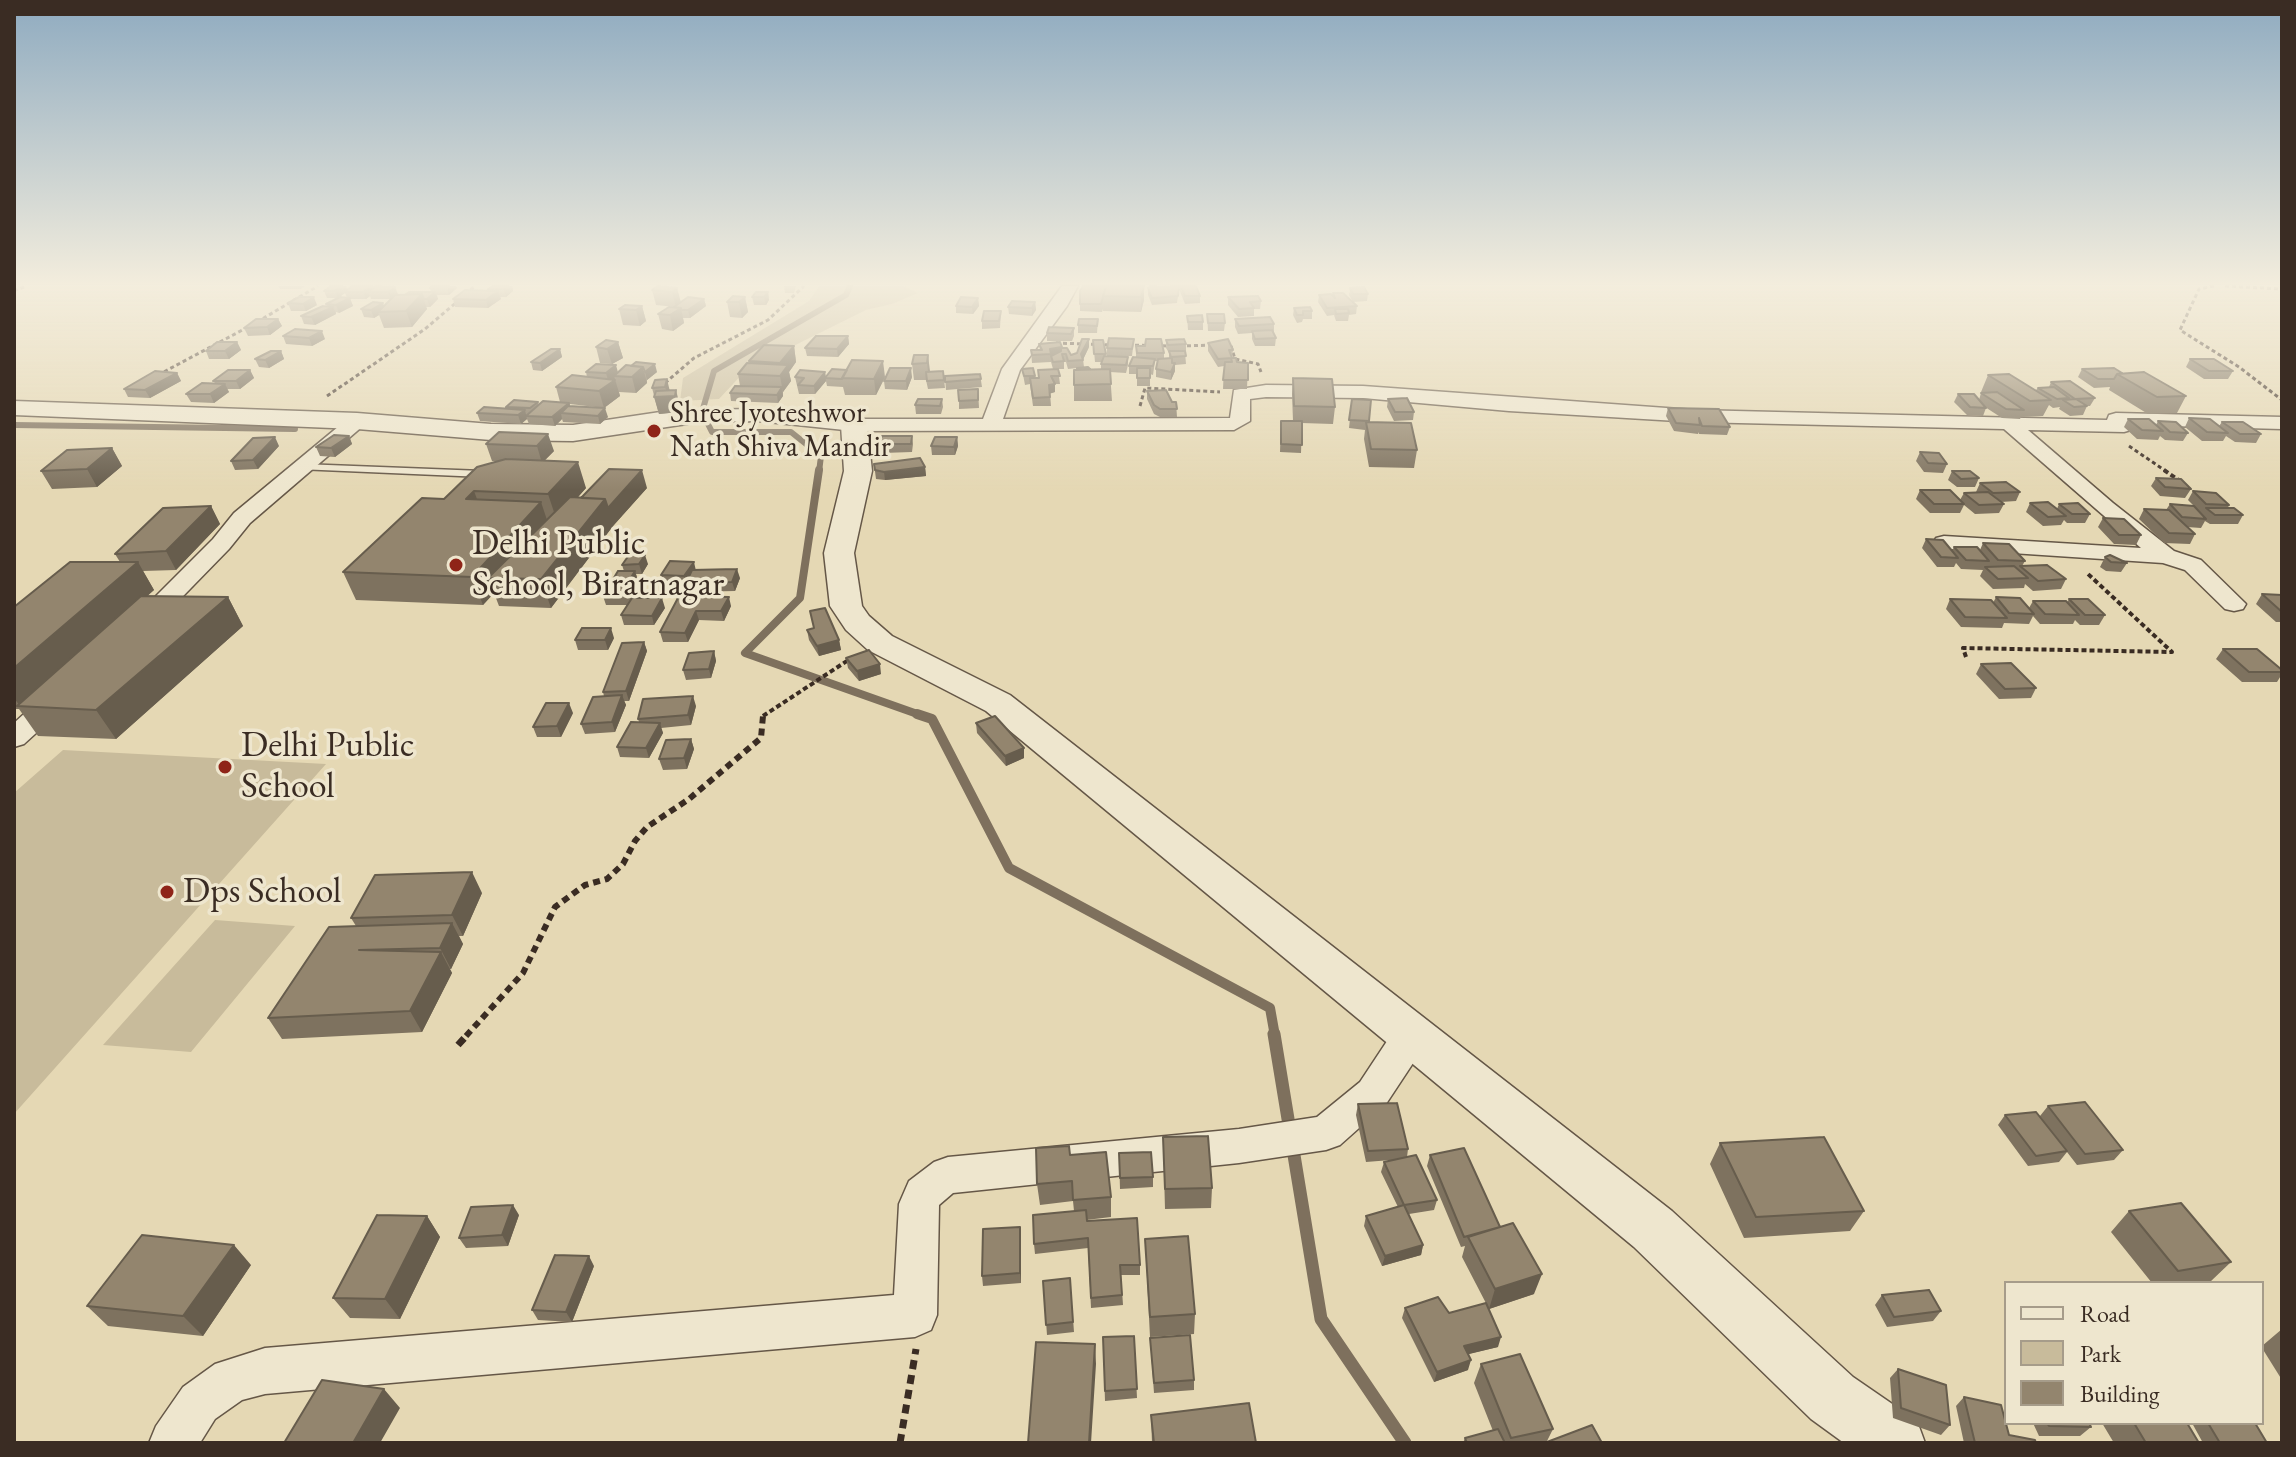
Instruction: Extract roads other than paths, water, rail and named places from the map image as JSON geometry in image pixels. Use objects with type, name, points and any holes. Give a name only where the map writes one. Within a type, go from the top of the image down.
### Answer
[{"type":"street","points":[[991,424],[1011,369],[1022,354]]},
{"type":"street","points":[[14,408],[357,421],[491,432],[573,433],[713,415],[795,417],[854,425],[1234,424],[1240,421],[1241,394],[1266,391],[1363,392],[1509,405],[1694,416],[2124,426],[2116,419],[2282,423]]},
{"type":"street","points":[[129,635],[211,554],[242,518],[357,421]]},
{"type":"street","points":[[2009,423],[2166,556]]},
{"type":"street","points":[[854,425],[858,471],[839,553],[846,606],[857,623],[880,643],[998,703],[1410,1037],[1653,1229],[1832,1398],[1895,1443]]},
{"type":"street","points":[[1944,543],[2166,556],[2193,565],[2234,604]]},
{"type":"street","points":[[14,738],[72,686]]},
{"type":"street","points":[[173,1443],[199,1403],[231,1380],[265,1371],[915,1315],[919,1204],[923,1194],[939,1180],[948,1175],[1239,1146],[1326,1133],[1373,1093],[1410,1037]]},
{"type":"lane","points":[[302,467],[483,474]]},
{"type":"waterway","points":[[744,354],[714,371],[702,412],[712,432],[791,432],[821,456],[819,472]]},
{"type":"waterway","points":[[14,425],[295,429]]},
{"type":"waterway","points":[[819,470],[800,598],[745,653],[923,716]]},
{"type":"waterway","points":[[917,714],[923,716]]},
{"type":"waterway","points":[[923,716],[932,719],[1009,868],[1270,1008],[1275,1036]]},
{"type":"waterway","points":[[1274,1034],[1321,1319],[1405,1443]]},
{"type":"place","name":"Shree Jyoteshwor Nath Shiva Mandir","points":[[654,431]]},
{"type":"place","name":"Delhi Public School, Biratnagar","points":[[456,565]]},
{"type":"place","name":"Delhi Public School","points":[[225,767]]},
{"type":"place","name":"Dps School","points":[[167,892]]}]
